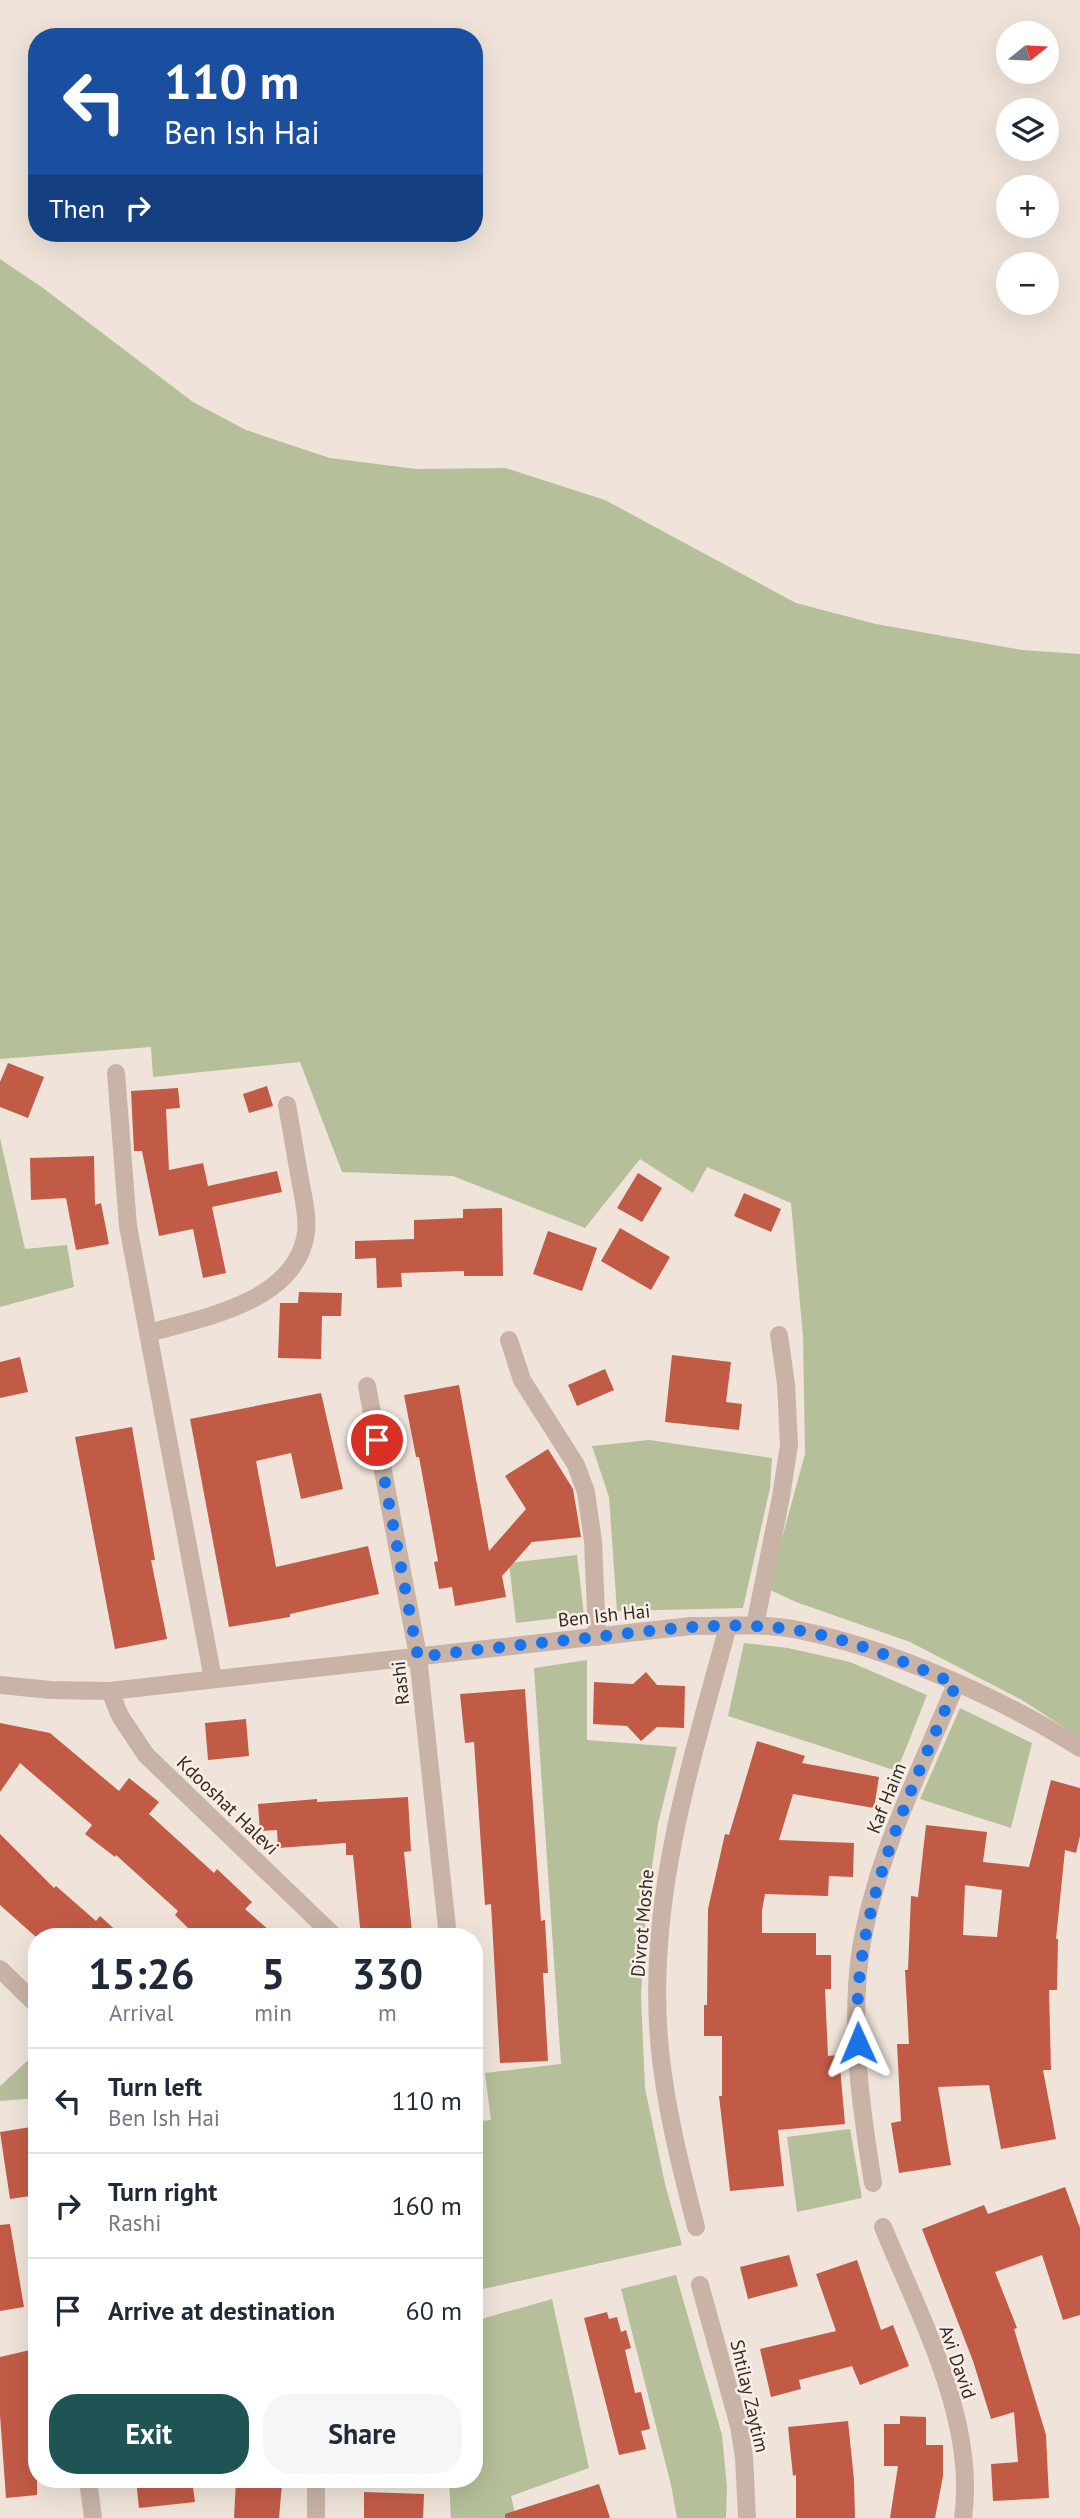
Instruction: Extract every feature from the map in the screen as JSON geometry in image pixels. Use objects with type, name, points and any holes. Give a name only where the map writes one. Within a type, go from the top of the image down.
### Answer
[{"type":"street","points":[[116,1073],[128,1226],[213,1679]]},
{"type":"street","points":[[148,1333],[211,1316],[255,1298],[278,1283],[299,1258],[306,1231],[304,1201],[288,1105]]},
{"type":"street","points":[[755,1625],[789,1445],[786,1384],[779,1335]]},
{"type":"street","points":[[509,1340],[522,1380],[576,1465],[586,1492],[593,1541],[597,1637]]},
{"type":"street","name":"Rashi","points":[[367,1386],[418,1657],[446,1928]]},
{"type":"street","name":"Ben Ish Hai","points":[[0,1685],[51,1690],[110,1690],[691,1626],[755,1625],[797,1630],[893,1658],[979,1693],[1080,1748]]},
{"type":"street","name":"Divrot Moshe","points":[[696,2227],[669,2118],[660,2048],[657,1987],[660,1923],[683,1792],[728,1626]]},
{"type":"street","name":"Kaf Haim","points":[[873,2183],[864,2127],[856,2019],[860,1955],[888,1847],[956,1684]]},
{"type":"street","name":"Kdooshat Halevi","points":[[110,1690],[120,1716],[146,1755],[326,1928]]},
{"type":"street","points":[[0,1969],[28,1996]]},
{"type":"street","name":"Avi David","points":[[883,2227],[939,2364],[952,2403],[962,2451],[965,2503],[963,2518]]},
{"type":"street","name":"Shtilay Zaytim","points":[[700,2285],[739,2426],[744,2457],[747,2518]]},
{"type":"street","points":[[89,2488],[93,2518]]},
{"type":"street","points":[[316,2488],[316,2518]]},
{"type":"green space","points":[[0,259],[43,288],[193,402],[246,430],[330,458],[416,469],[506,468],[605,500],[796,603],[876,624],[1022,650],[1080,654],[1080,1738],[1022,1700],[910,1642],[796,1602],[768,1589],[805,1454],[803,1337],[791,1203],[707,1167],[693,1193],[640,1159],[585,1228],[453,1176],[342,1172],[300,1062],[153,1077],[151,1047],[0,1059]]},
{"type":"green space","points":[[0,1138],[25,1249],[67,1245],[74,1287],[0,1307]]},
{"type":"green space","points":[[649,1440],[772,1458],[770,1488],[743,1608],[617,1611],[609,1497],[592,1446]]},
{"type":"green space","points":[[577,1555],[584,1615],[516,1623],[509,1563]]},
{"type":"green space","points":[[744,1643],[788,1648],[850,1662],[927,1695],[897,1771],[728,1716]]},
{"type":"green space","points":[[587,1660],[587,1740],[677,1747],[658,1824],[646,1910],[641,1996],[645,2088],[665,2184],[682,2245],[483,2289],[483,2121],[491,2120],[485,2073],[561,2064],[534,1668]]},
{"type":"green space","points":[[960,1708],[1032,1743],[1011,1828],[920,1799]]},
{"type":"green space","points":[[28,2060],[28,2099],[0,2101],[0,2086]]},
{"type":"green space","points":[[850,2129],[862,2198],[797,2212],[787,2137]]},
{"type":"green space","points":[[676,2275],[722,2435],[727,2487],[726,2518],[677,2518],[621,2289]]},
{"type":"green space","points":[[552,2299],[589,2468],[511,2496],[516,2518],[451,2518],[449,2488],[483,2488],[483,2318]]},
{"type":"building","points":[[8,1063],[44,1077],[28,1118],[0,1107],[0,1082]]},
{"type":"building","points":[[267,1086],[273,1106],[249,1113],[243,1094]]},
{"type":"building","points":[[178,1088],[180,1108],[166,1109],[169,1170],[203,1163],[208,1186],[277,1171],[282,1192],[212,1207],[226,1273],[203,1278],[193,1229],[159,1236],[142,1151],[134,1151],[131,1091]]},
{"type":"building","points":[[94,1156],[95,1205],[101,1203],[109,1244],[76,1250],[66,1198],[31,1200],[30,1158]]},
{"type":"building","points":[[638,1173],[662,1188],[642,1222],[617,1208]]},
{"type":"building","points":[[744,1193],[781,1209],[771,1232],[734,1216]]},
{"type":"building","points":[[502,1208],[503,1276],[464,1276],[464,1271],[401,1273],[402,1287],[377,1288],[376,1258],[355,1259],[355,1241],[414,1239],[414,1220],[463,1218],[463,1209]]},
{"type":"building","points":[[620,1228],[670,1257],[651,1290],[601,1261]]},
{"type":"building","points":[[548,1231],[597,1248],[582,1291],[533,1274]]},
{"type":"building","points":[[299,1292],[342,1293],[341,1316],[322,1316],[321,1359],[278,1358],[280,1303],[298,1303]]},
{"type":"building","points":[[672,1355],[731,1362],[726,1402],[742,1404],[739,1430],[665,1422]]},
{"type":"building","points":[[20,1357],[28,1392],[0,1398],[0,1362]]},
{"type":"building","points":[[605,1369],[614,1390],[577,1406],[568,1385]]},
{"type":"building","points":[[459,1385],[489,1551],[526,1509],[505,1476],[548,1449],[573,1489],[581,1537],[532,1542],[502,1576],[506,1597],[455,1606],[452,1587],[439,1589],[434,1562],[438,1561],[419,1457],[416,1457],[404,1395]]},
{"type":"building","points":[[321,1393],[343,1489],[301,1499],[291,1453],[256,1461],[276,1567],[368,1546],[379,1594],[290,1614],[290,1617],[229,1627],[190,1419]]},
{"type":"building","points":[[132,1427],[155,1560],[151,1560],[167,1639],[115,1649],[75,1437]]},
{"type":"building","points":[[646,1672],[657,1685],[685,1686],[684,1728],[657,1727],[641,1741],[627,1726],[593,1724],[594,1682],[633,1684]]},
{"type":"building","points":[[525,1689],[541,1921],[545,1920],[548,1973],[543,1973],[548,2061],[500,2063],[491,1904],[485,1905],[474,1742],[465,1743],[460,1694]]},
{"type":"building","points":[[246,1719],[249,1756],[208,1760],[205,1723]]},
{"type":"building","points":[[0,1723],[50,1733],[119,1791],[129,1778],[159,1802],[149,1814],[214,1873],[217,1869],[252,1902],[245,1909],[267,1928],[188,1928],[175,1915],[178,1911],[116,1855],[115,1857],[85,1834],[92,1825],[20,1763],[0,1792]]},
{"type":"building","points":[[757,1741],[805,1756],[802,1763],[879,1777],[874,1808],[793,1794],[779,1840],[854,1843],[853,1877],[829,1876],[828,1896],[765,1894],[762,1910],[762,1933],[816,1933],[816,1955],[831,1955],[831,1989],[825,1989],[828,2056],[839,2055],[845,2124],[778,2130],[784,2186],[730,2191],[719,2096],[722,2096],[722,2036],[704,2036],[708,1909],[725,1834],[729,1835]]},
{"type":"building","points":[[1051,1780],[1080,1788],[1080,1836],[1076,1853],[1065,1850],[1056,1939],[1057,1990],[1049,1990],[1051,2070],[1043,2070],[1056,2139],[1001,2149],[989,2085],[938,2087],[951,2165],[899,2173],[891,2123],[901,2121],[897,2044],[909,2044],[905,1970],[908,1970],[911,1896],[918,1897],[926,1825],[987,1832],[983,1862],[1029,1867]],"holes":[[[965,1885],[1002,1890],[997,1937],[963,1935]]]},
{"type":"building","points":[[408,1797],[411,1851],[404,1852],[412,1928],[360,1928],[353,1855],[346,1855],[346,1843],[278,1848],[277,1830],[260,1831],[258,1804],[317,1799],[317,1802]]},
{"type":"building","points":[[0,1834],[54,1888],[56,1886],[96,1921],[100,1916],[113,1928],[28,1930],[0,1905]]},
{"type":"building","points":[[28,2127],[28,2196],[10,2199],[0,2132]]},
{"type":"building","points":[[1065,2187],[1080,2228],[1080,2315],[1063,2320],[1042,2255],[995,2272],[1017,2328],[1014,2329],[1046,2435],[1049,2498],[993,2501],[991,2464],[1018,2462],[1014,2412],[991,2419],[973,2361],[922,2229],[984,2205],[988,2214]]},
{"type":"building","points":[[10,2224],[24,2307],[0,2311],[0,2225]]},
{"type":"building","points":[[789,2255],[798,2286],[748,2299],[740,2267]]},
{"type":"building","points":[[857,2260],[881,2330],[893,2325],[909,2366],[860,2385],[852,2366],[799,2380],[801,2389],[771,2397],[760,2349],[836,2331],[816,2274]]},
{"type":"building","points":[[607,2312],[609,2319],[617,2317],[621,2332],[626,2330],[631,2348],[625,2350],[635,2393],[641,2392],[650,2429],[641,2431],[646,2449],[619,2455],[584,2318]]},
{"type":"building","points":[[28,2350],[28,2488],[37,2488],[37,2495],[6,2498],[0,2415],[0,2357]]},
{"type":"building","points":[[900,2416],[926,2417],[926,2445],[943,2445],[943,2476],[935,2518],[890,2518],[898,2466],[884,2466],[884,2424],[900,2424]]},
{"type":"building","points":[[848,2421],[855,2518],[796,2518],[796,2475],[793,2476],[788,2427]]},
{"type":"building","points":[[599,2484],[610,2518],[505,2518],[505,2514]]},
{"type":"building","points":[[137,2488],[193,2488],[195,2502],[139,2508]]},
{"type":"building","points":[[236,2488],[282,2488],[279,2518],[234,2518]]},
{"type":"building","points":[[364,2492],[424,2494],[423,2518],[364,2518]]},
{"type":"route","points":[[377,1440],[418,1657],[691,1626],[755,1625],[797,1630],[844,1642],[893,1658],[956,1684],[888,1847],[872,1903],[860,1955],[856,2019],[858,2043]]}]
